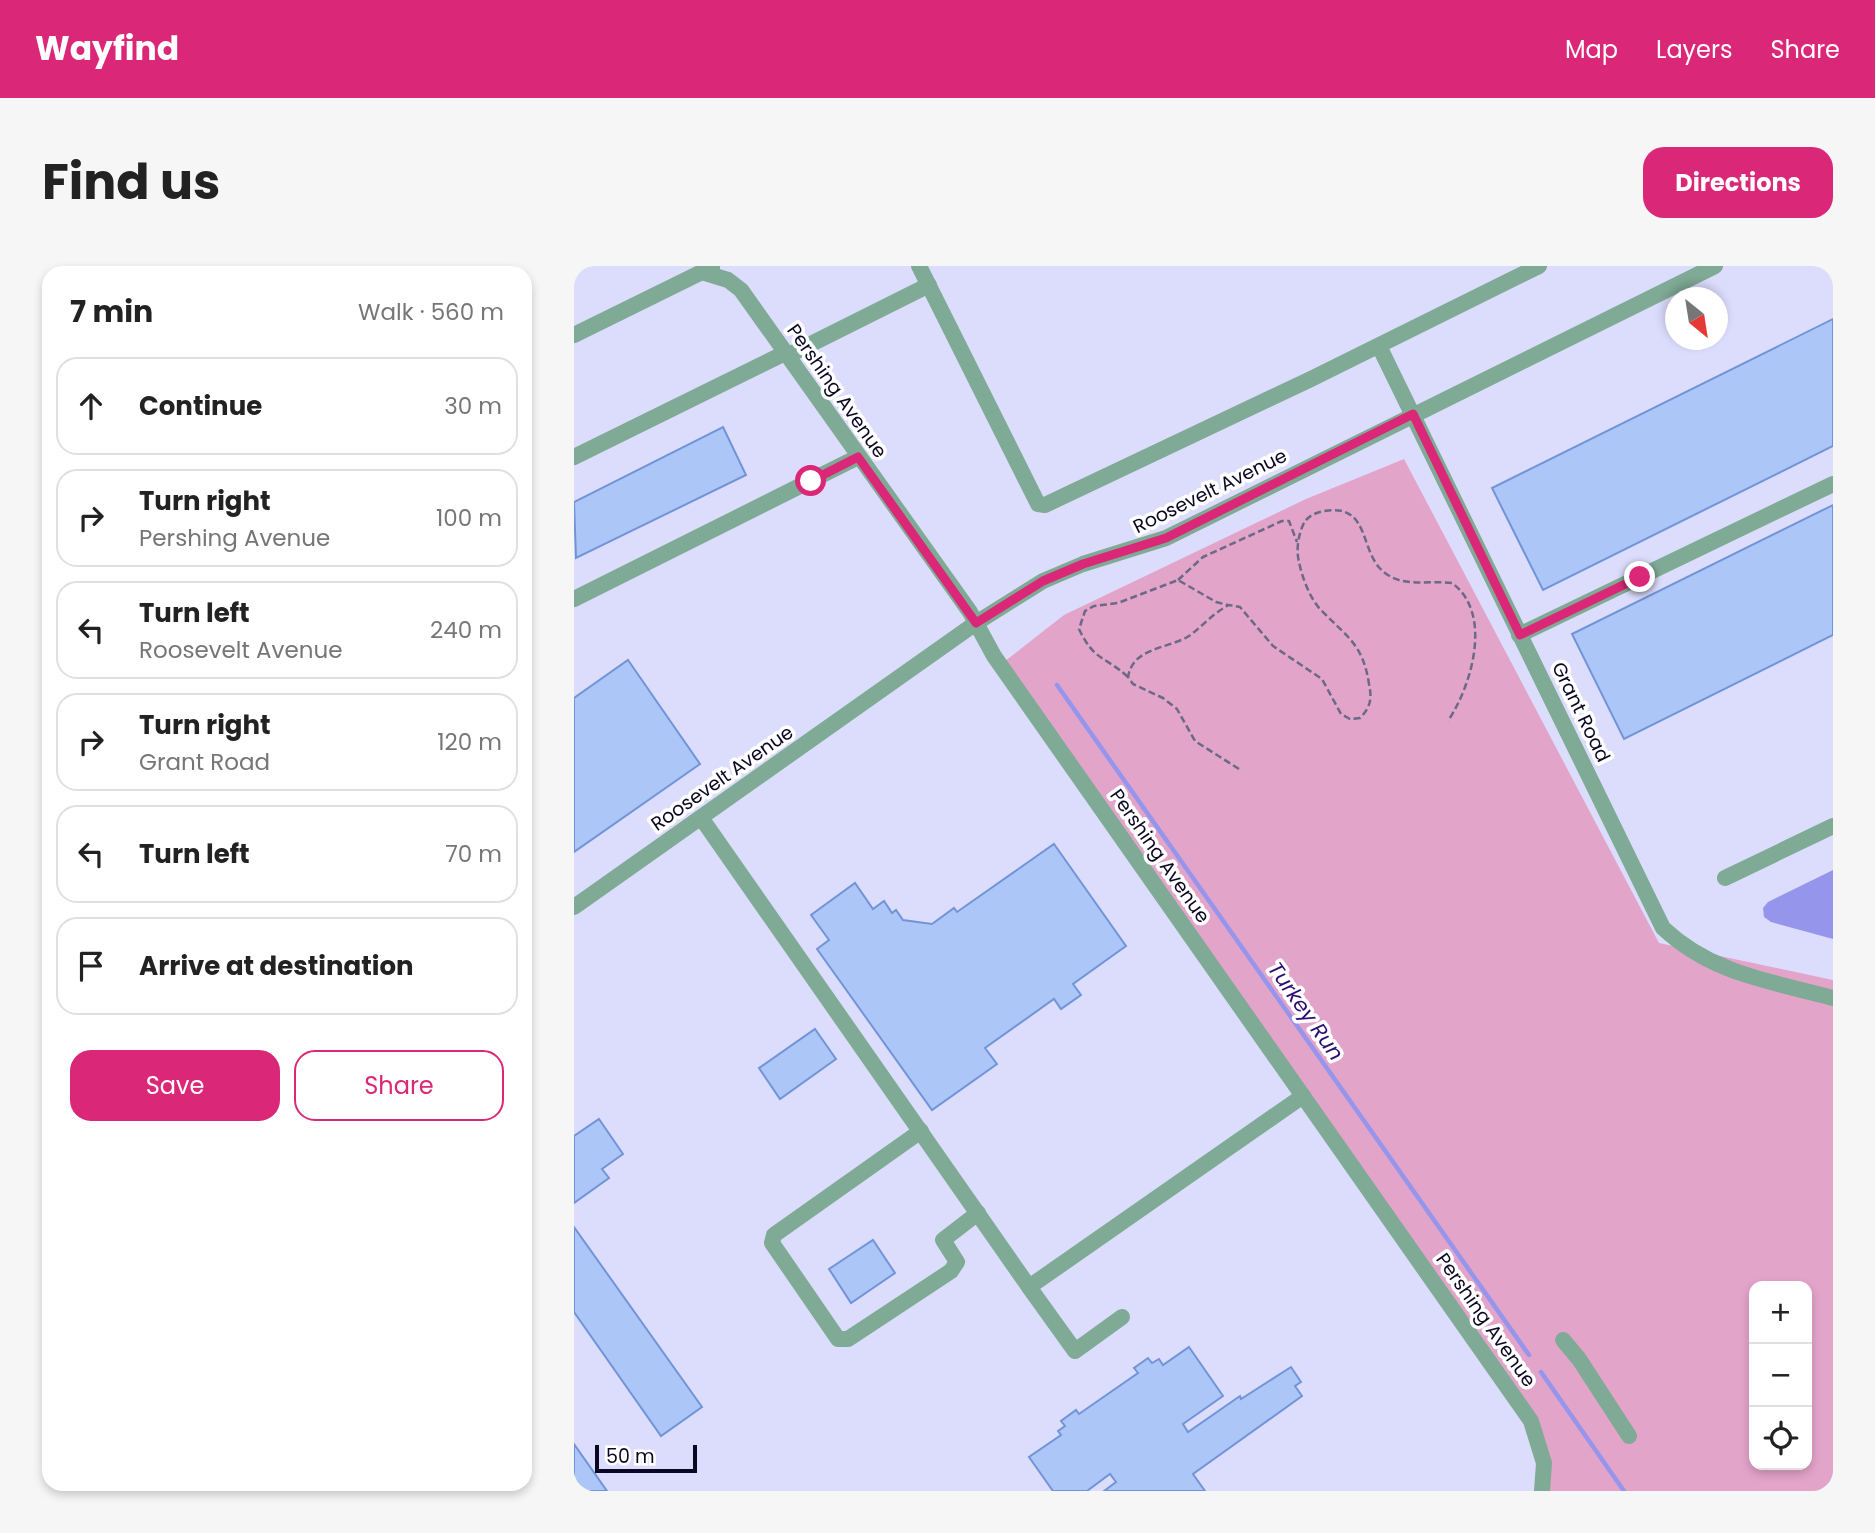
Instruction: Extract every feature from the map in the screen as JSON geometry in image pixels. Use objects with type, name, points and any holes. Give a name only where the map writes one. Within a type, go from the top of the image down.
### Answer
[{"type":"street","points":[[919,266],[1038,504],[1045,505],[1379,346],[1539,266]]},
{"type":"street","name":"Roosevelt Avenue","points":[[574,907],[976,623],[1043,581],[1083,564],[1166,538],[1715,266]]},
{"type":"street","points":[[574,335],[708,269]]},
{"type":"street","name":"Pershing Avenue","points":[[708,269],[741,290],[976,623],[994,656],[1531,1421],[1544,1463],[1542,1491]]},
{"type":"street","points":[[574,457],[929,285]]},
{"type":"street","name":"Grant Road","points":[[1379,346],[1663,928],[1686,949],[1716,966],[1833,998]]},
{"type":"street","points":[[574,598],[858,457]]},
{"type":"street","points":[[1520,635],[1833,484]]},
{"type":"street","points":[[702,819],[1075,1351],[1122,1317]]},
{"type":"street","points":[[1725,878],[1833,826]]},
{"type":"street","points":[[1030,1287],[1303,1096]]},
{"type":"street","points":[[921,1131],[774,1235],[772,1243],[838,1339],[849,1339],[951,1271],[957,1262],[943,1240],[978,1213]]},
{"type":"street","points":[[1563,1340],[1579,1359],[1629,1436]]},
{"type":"path","points":[[1298,544],[1304,523],[1314,513],[1344,511],[1360,524],[1377,565],[1385,573],[1409,583],[1452,583],[1462,591],[1470,601],[1473,616],[1470,676],[1448,720]]},
{"type":"path","points":[[1178,580],[1216,602],[1240,607],[1273,646],[1322,678],[1341,714],[1350,719],[1360,718],[1368,710],[1371,697],[1362,654],[1346,632],[1313,599],[1298,562],[1298,544],[1289,521],[1282,521],[1203,557],[1178,580],[1118,603],[1094,606],[1086,611],[1079,629],[1093,654],[1128,677],[1133,684],[1163,698],[1177,709],[1195,741],[1239,769]]},
{"type":"path","points":[[1128,677],[1129,666],[1140,656],[1189,636],[1228,605]]},
{"type":"shaded area","points":[[1404,459],[1659,943],[1833,980],[1833,1491],[1542,1491],[1542,1449],[1000,665],[1064,615],[1306,499]]},
{"type":"shaded area","points":[[1833,870],[1833,939],[1771,922],[1764,917],[1763,908],[1768,902]]},
{"type":"building","points":[[1833,319],[1833,446],[1543,590],[1492,488]]},
{"type":"building","points":[[723,427],[746,475],[576,558],[574,502]]},
{"type":"building","points":[[1833,505],[1833,635],[1624,739],[1572,634]]},
{"type":"building","points":[[628,660],[700,764],[574,852],[574,698]]},
{"type":"building","points":[[1054,844],[1126,946],[1073,984],[1081,995],[1061,1009],[1054,999],[985,1048],[997,1064],[932,1110],[817,949],[829,940],[811,915],[855,883],[873,909],[884,901],[892,913],[896,910],[903,920],[932,924],[954,908],[957,912]]},
{"type":"building","points":[[815,1029],[836,1059],[780,1099],[759,1068]]},
{"type":"building","points":[[599,1119],[623,1154],[602,1169],[609,1178],[574,1203],[574,1136]]},
{"type":"building","points":[[574,1227],[702,1407],[661,1436],[574,1312]]},
{"type":"building","points":[[873,1240],[895,1273],[851,1303],[829,1269]]},
{"type":"building","points":[[1189,1347],[1223,1396],[1183,1424],[1188,1432],[1240,1396],[1241,1399],[1291,1367],[1301,1382],[1295,1386],[1302,1396],[1193,1474],[1205,1491],[1104,1491],[1116,1482],[1110,1474],[1087,1491],[1053,1491],[1029,1457],[1061,1435],[1058,1431],[1065,1426],[1061,1421],[1076,1410],[1079,1414],[1138,1373],[1134,1368],[1148,1358],[1152,1363],[1159,1359],[1163,1365]]},
{"type":"building","points":[[574,1444],[607,1491],[574,1491]]},
{"type":"waterway","name":"Turkey Run","points":[[1057,685],[1529,1355]]},
{"type":"waterway","name":"Turkey Run","points":[[1541,1372],[1624,1491]]},
{"type":"route","points":[[811,481],[858,457],[976,623],[1043,581],[1083,564],[1135,550],[1166,538],[1413,414],[1520,635],[1640,577]]}]
